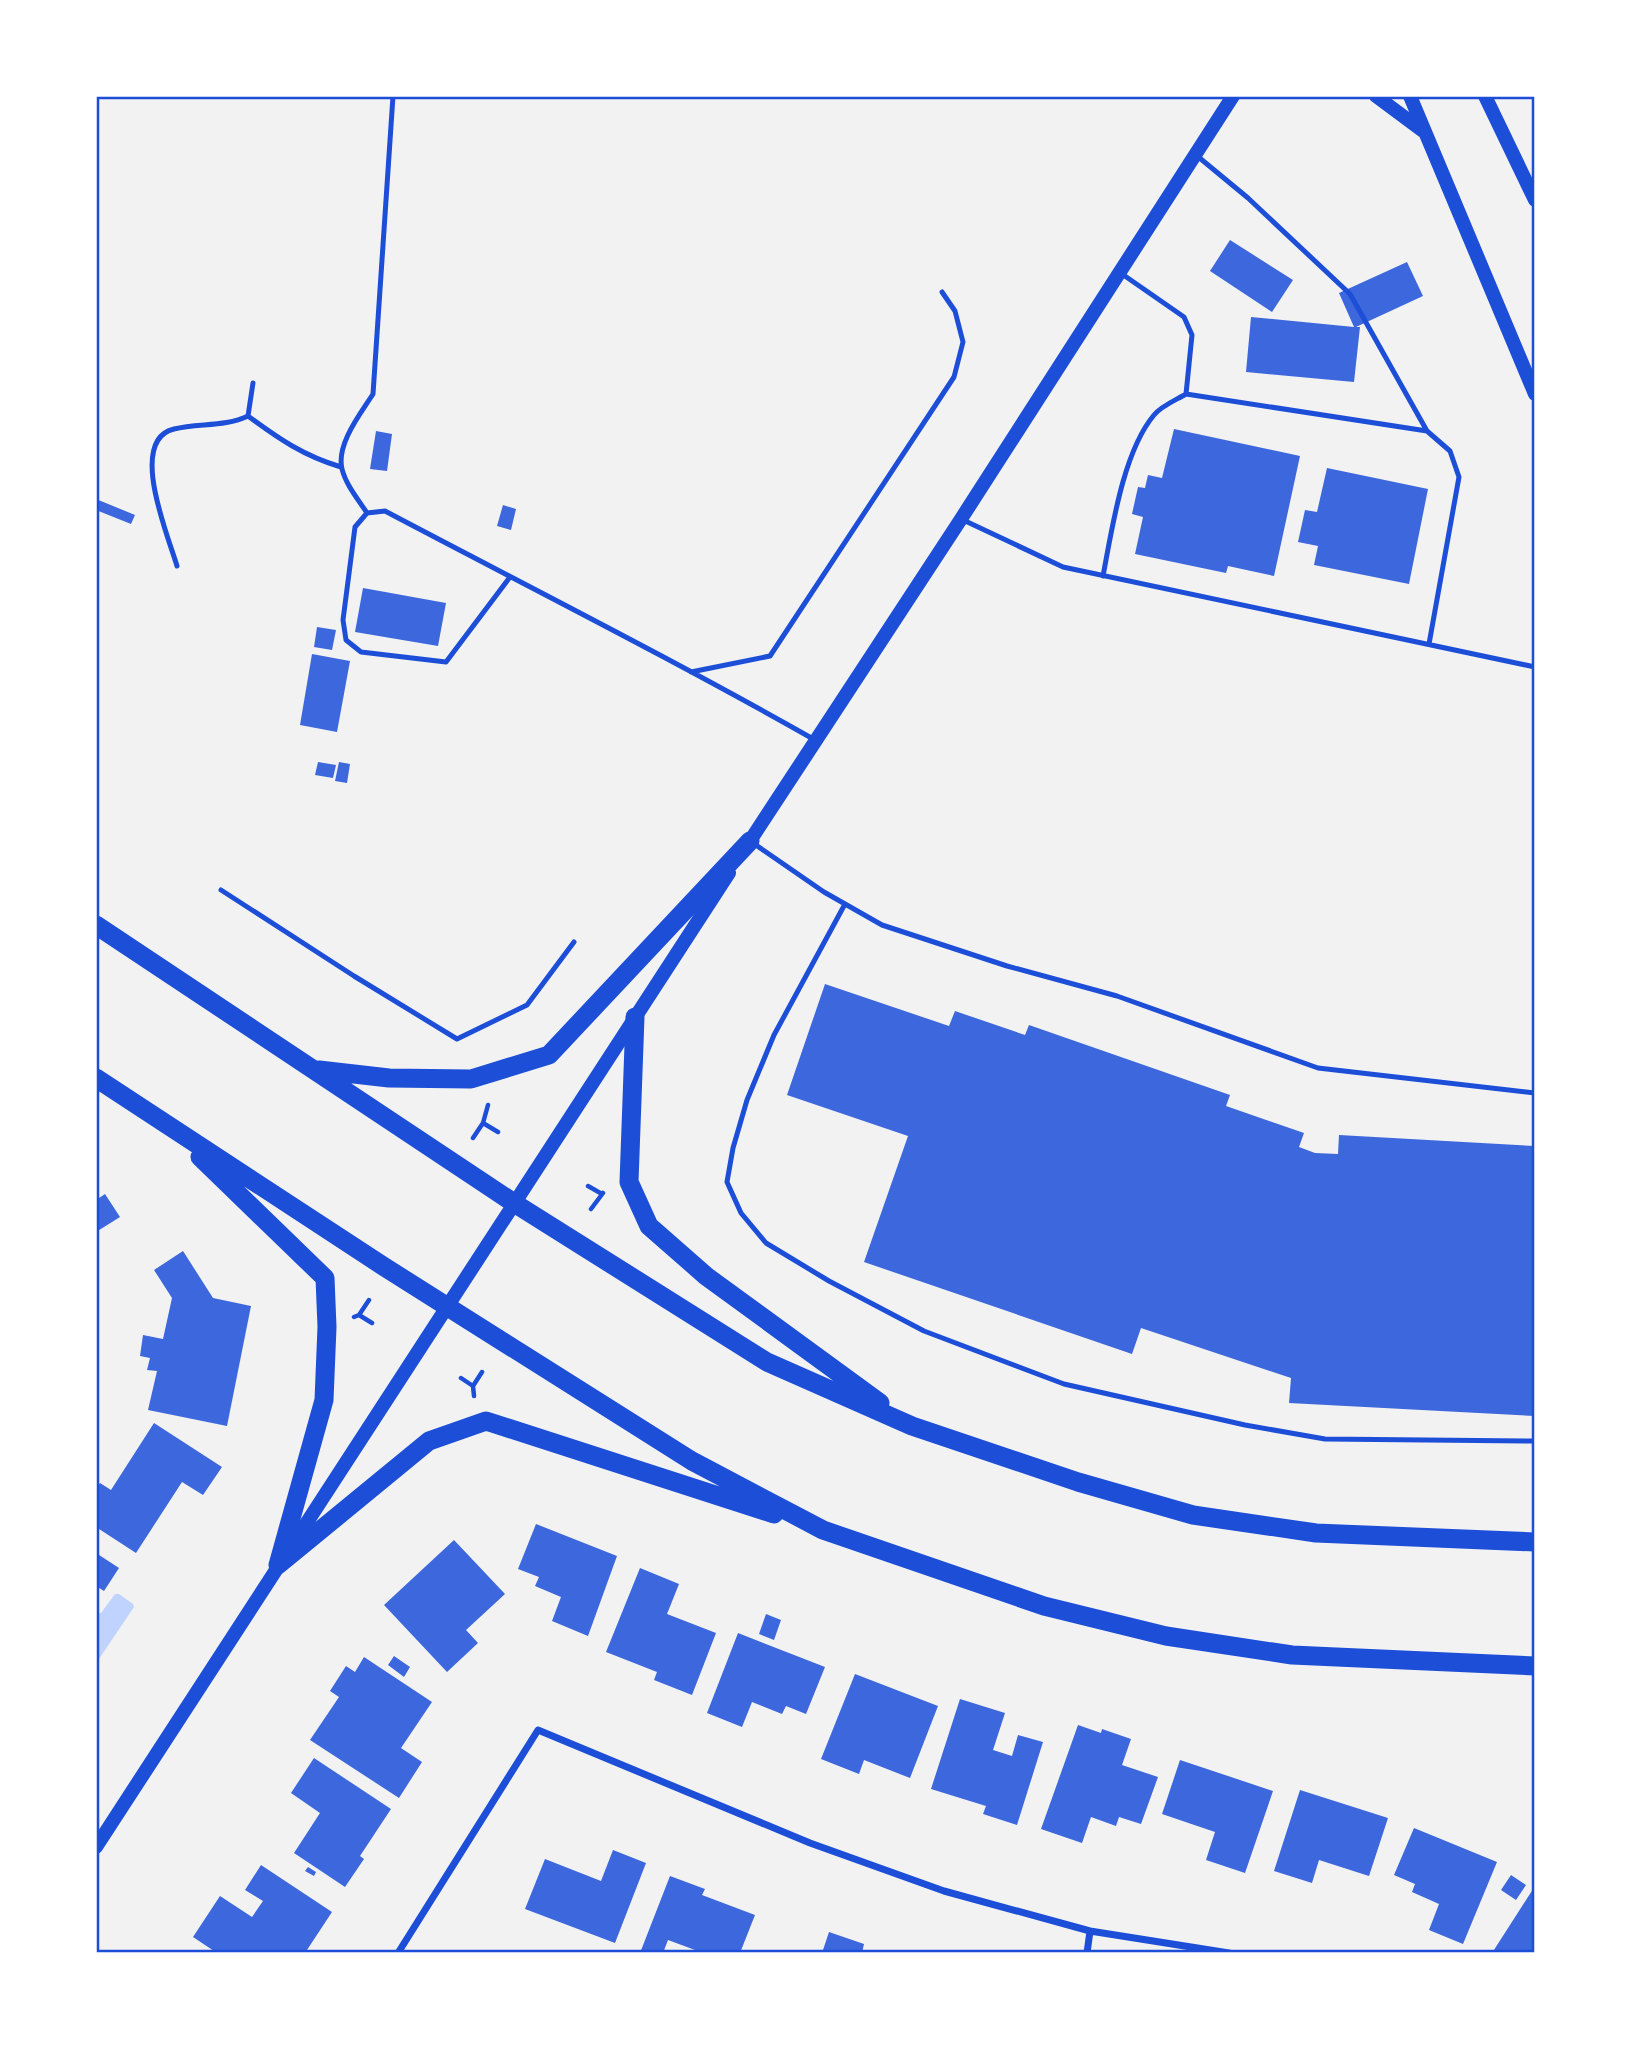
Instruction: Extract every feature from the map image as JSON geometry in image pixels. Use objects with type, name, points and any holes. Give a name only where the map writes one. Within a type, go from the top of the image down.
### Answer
[{"type":"highway","points":[[316,1069],[389,1078],[471,1079],[549,1055],[750,841]]},
{"type":"highway","points":[[96,925],[514,1203],[767,1362],[912,1426],[1078,1482],[1193,1515],[1315,1534],[1535,1542]]},
{"type":"highway","points":[[635,1017],[629,1182],[649,1226],[706,1276],[912,1426]]},
{"type":"highway","points":[[96,1078],[383,1266],[692,1461],[823,1530]]},
{"type":"highway","points":[[167,1124],[325,1278],[327,1327],[324,1400],[278,1565]]},
{"type":"highway","points":[[278,1565],[429,1441],[486,1421],[823,1530],[1044,1606],[1166,1636],[1292,1655],[1535,1666]]},
{"type":"main road","points":[[96,1847],[961,519],[1233,96]]},
{"type":"main road","points":[[1376,96],[1425,132]]},
{"type":"main road","points":[[1410,96],[1535,394]]},
{"type":"main road","points":[[1485,96],[1535,200]]},
{"type":"street","points":[[398,1953],[538,1730],[810,1843],[944,1891],[1090,1931],[1229,1953]]},
{"type":"street","points":[[1087,1953],[1090,1931]]},
{"type":"lane","points":[[367,513],[341,467],[347,434],[373,394],[393,96]]},
{"type":"lane","points":[[1195,154],[1248,198],[1350,294],[1427,431],[1450,451],[1459,477],[1429,645]]},
{"type":"lane","points":[[1119,272],[1184,317],[1192,335],[1186,394]]},
{"type":"lane","points":[[691,672],[770,656],[867,511],[954,377],[963,342],[955,311],[942,292]]},
{"type":"lane","points":[[248,416],[253,383]]},
{"type":"lane","points":[[1103,576],[1113,519],[1132,454],[1155,414],[1186,394],[1427,431]]},
{"type":"lane","points":[[248,416],[278,439],[313,459],[341,467]]},
{"type":"lane","points":[[177,566],[152,487],[151,468],[159,439],[170,429],[234,423],[248,416]]},
{"type":"lane","points":[[510,577],[446,662],[361,652],[346,640],[343,620],[355,527],[367,513],[385,511],[691,672],[816,740]]},
{"type":"lane","points":[[961,519],[1063,567],[1535,667]]},
{"type":"lane","points":[[750,841],[824,892],[882,925],[1007,966],[1117,996],[1318,1068],[1535,1093]]},
{"type":"lane","points":[[221,890],[457,1039],[527,1005],[575,942]]},
{"type":"lane","points":[[845,904],[774,1035],[747,1100],[733,1148],[727,1182],[741,1213],[766,1243],[829,1281],[924,1331],[1064,1384],[1245,1425],[1325,1439],[1535,1441]]},
{"type":"path","points":[[474,1138],[483,1123],[488,1105]]},
{"type":"path","points":[[483,1123],[498,1132]]},
{"type":"path","points":[[589,1186],[602,1194],[591,1209]]},
{"type":"path","points":[[369,1300],[359,1315],[372,1323]]},
{"type":"path","points":[[461,1378],[473,1386],[482,1372]]},
{"type":"water","points":[[115,1594],[119,1594],[134,1607],[99,1659],[96,1657],[96,1614],[101,1613]]},
{"type":"building","points":[[1230,240],[1293,280],[1272,312],[1210,271]]},
{"type":"building","points":[[1407,262],[1423,296],[1356,327],[1360,327],[1354,382],[1246,372],[1251,317],[1354,327],[1339,293]]},
{"type":"building","points":[[1174,429],[1300,456],[1274,576],[1228,566],[1226,573],[1135,554],[1143,517],[1132,514],[1138,487],[1145,488],[1148,475],[1162,478]]},
{"type":"building","points":[[376,431],[392,434],[387,471],[370,469]]},
{"type":"building","points":[[1327,468],[1428,489],[1409,584],[1314,565],[1318,546],[1298,542],[1305,510],[1317,512]]},
{"type":"building","points":[[96,499],[135,515],[131,524],[96,510]]},
{"type":"building","points":[[503,505],[516,509],[511,530],[497,526]]},
{"type":"building","points":[[363,588],[446,603],[438,646],[355,632]]},
{"type":"building","points":[[317,627],[336,630],[332,650],[314,647]]},
{"type":"building","points":[[312,654],[350,661],[337,732],[300,725]]},
{"type":"building","points":[[318,762],[336,765],[333,778],[315,775]]},
{"type":"building","points":[[339,762],[350,764],[347,783],[335,781]]},
{"type":"building","points":[[825,984],[949,1026],[955,1011],[1025,1035],[1029,1025],[1230,1095],[1226,1106],[1304,1133],[1299,1147],[1315,1153],[1338,1154],[1339,1135],[1535,1146],[1535,1416],[1289,1403],[1291,1378],[1141,1328],[1132,1354],[864,1262],[908,1136],[787,1095]]},
{"type":"building","points":[[105,1194],[120,1217],[96,1232],[96,1200]]},
{"type":"building","points":[[183,1251],[213,1298],[251,1306],[227,1426],[148,1410],[157,1371],[147,1370],[150,1358],[140,1356],[143,1335],[163,1339],[172,1298],[154,1270]]},
{"type":"building","points":[[154,1423],[222,1467],[203,1495],[182,1482],[136,1553],[96,1527],[96,1488],[100,1483],[111,1490]]},
{"type":"building","points":[[536,1524],[617,1556],[588,1636],[552,1621],[561,1597],[535,1586],[539,1577],[518,1569]]},
{"type":"building","points":[[454,1540],[505,1594],[466,1630],[478,1643],[447,1672],[384,1605]]},
{"type":"building","points":[[96,1553],[119,1568],[104,1591],[96,1586]]},
{"type":"building","points":[[640,1568],[679,1584],[667,1614],[716,1633],[692,1695],[654,1680],[657,1672],[606,1652]]},
{"type":"building","points":[[766,1614],[781,1620],[774,1640],[759,1634]]},
{"type":"building","points":[[738,1633],[825,1667],[806,1714],[786,1706],[782,1714],[752,1702],[742,1727],[707,1713]]},
{"type":"building","points":[[394,1656],[410,1667],[404,1677],[388,1665]]},
{"type":"building","points":[[364,1657],[432,1702],[401,1748],[422,1762],[399,1798],[310,1740],[339,1697],[330,1691],[346,1666],[355,1672]]},
{"type":"building","points":[[855,1674],[938,1706],[910,1778],[864,1760],[859,1774],[821,1759]]},
{"type":"building","points":[[960,1699],[1005,1713],[993,1750],[1012,1756],[1018,1735],[1043,1742],[1017,1825],[983,1814],[986,1806],[931,1789]]},
{"type":"building","points":[[1078,1725],[1101,1733],[1102,1729],[1131,1739],[1122,1765],[1158,1777],[1141,1824],[1119,1817],[1116,1826],[1091,1817],[1082,1843],[1041,1829]]},
{"type":"building","points":[[314,1758],[391,1809],[360,1856],[364,1859],[345,1887],[294,1853],[320,1813],[291,1793]]},
{"type":"building","points":[[1180,1760],[1273,1791],[1245,1873],[1206,1860],[1215,1832],[1162,1814]]},
{"type":"building","points":[[1300,1790],[1388,1818],[1369,1876],[1319,1860],[1312,1883],[1274,1871]]},
{"type":"building","points":[[1414,1828],[1497,1862],[1463,1944],[1429,1930],[1439,1904],[1412,1892],[1415,1884],[1394,1875]]},
{"type":"building","points":[[613,1850],[646,1863],[615,1943],[525,1909],[545,1859],[601,1881]]},
{"type":"building","points":[[261,1865],[332,1912],[305,1953],[217,1953],[193,1937],[220,1896],[252,1917],[263,1901],[245,1890]]},
{"type":"building","points":[[308,1867],[316,1872],[314,1876],[305,1871]]},
{"type":"building","points":[[1511,1875],[1526,1885],[1516,1900],[1501,1890]]},
{"type":"building","points":[[670,1876],[705,1889],[702,1895],[755,1915],[740,1953],[695,1953],[695,1950],[668,1940],[663,1953],[640,1953]]},
{"type":"building","points":[[1535,1886],[1535,1953],[1492,1953]]},
{"type":"building","points":[[829,1932],[864,1944],[862,1953],[822,1953]]}]
